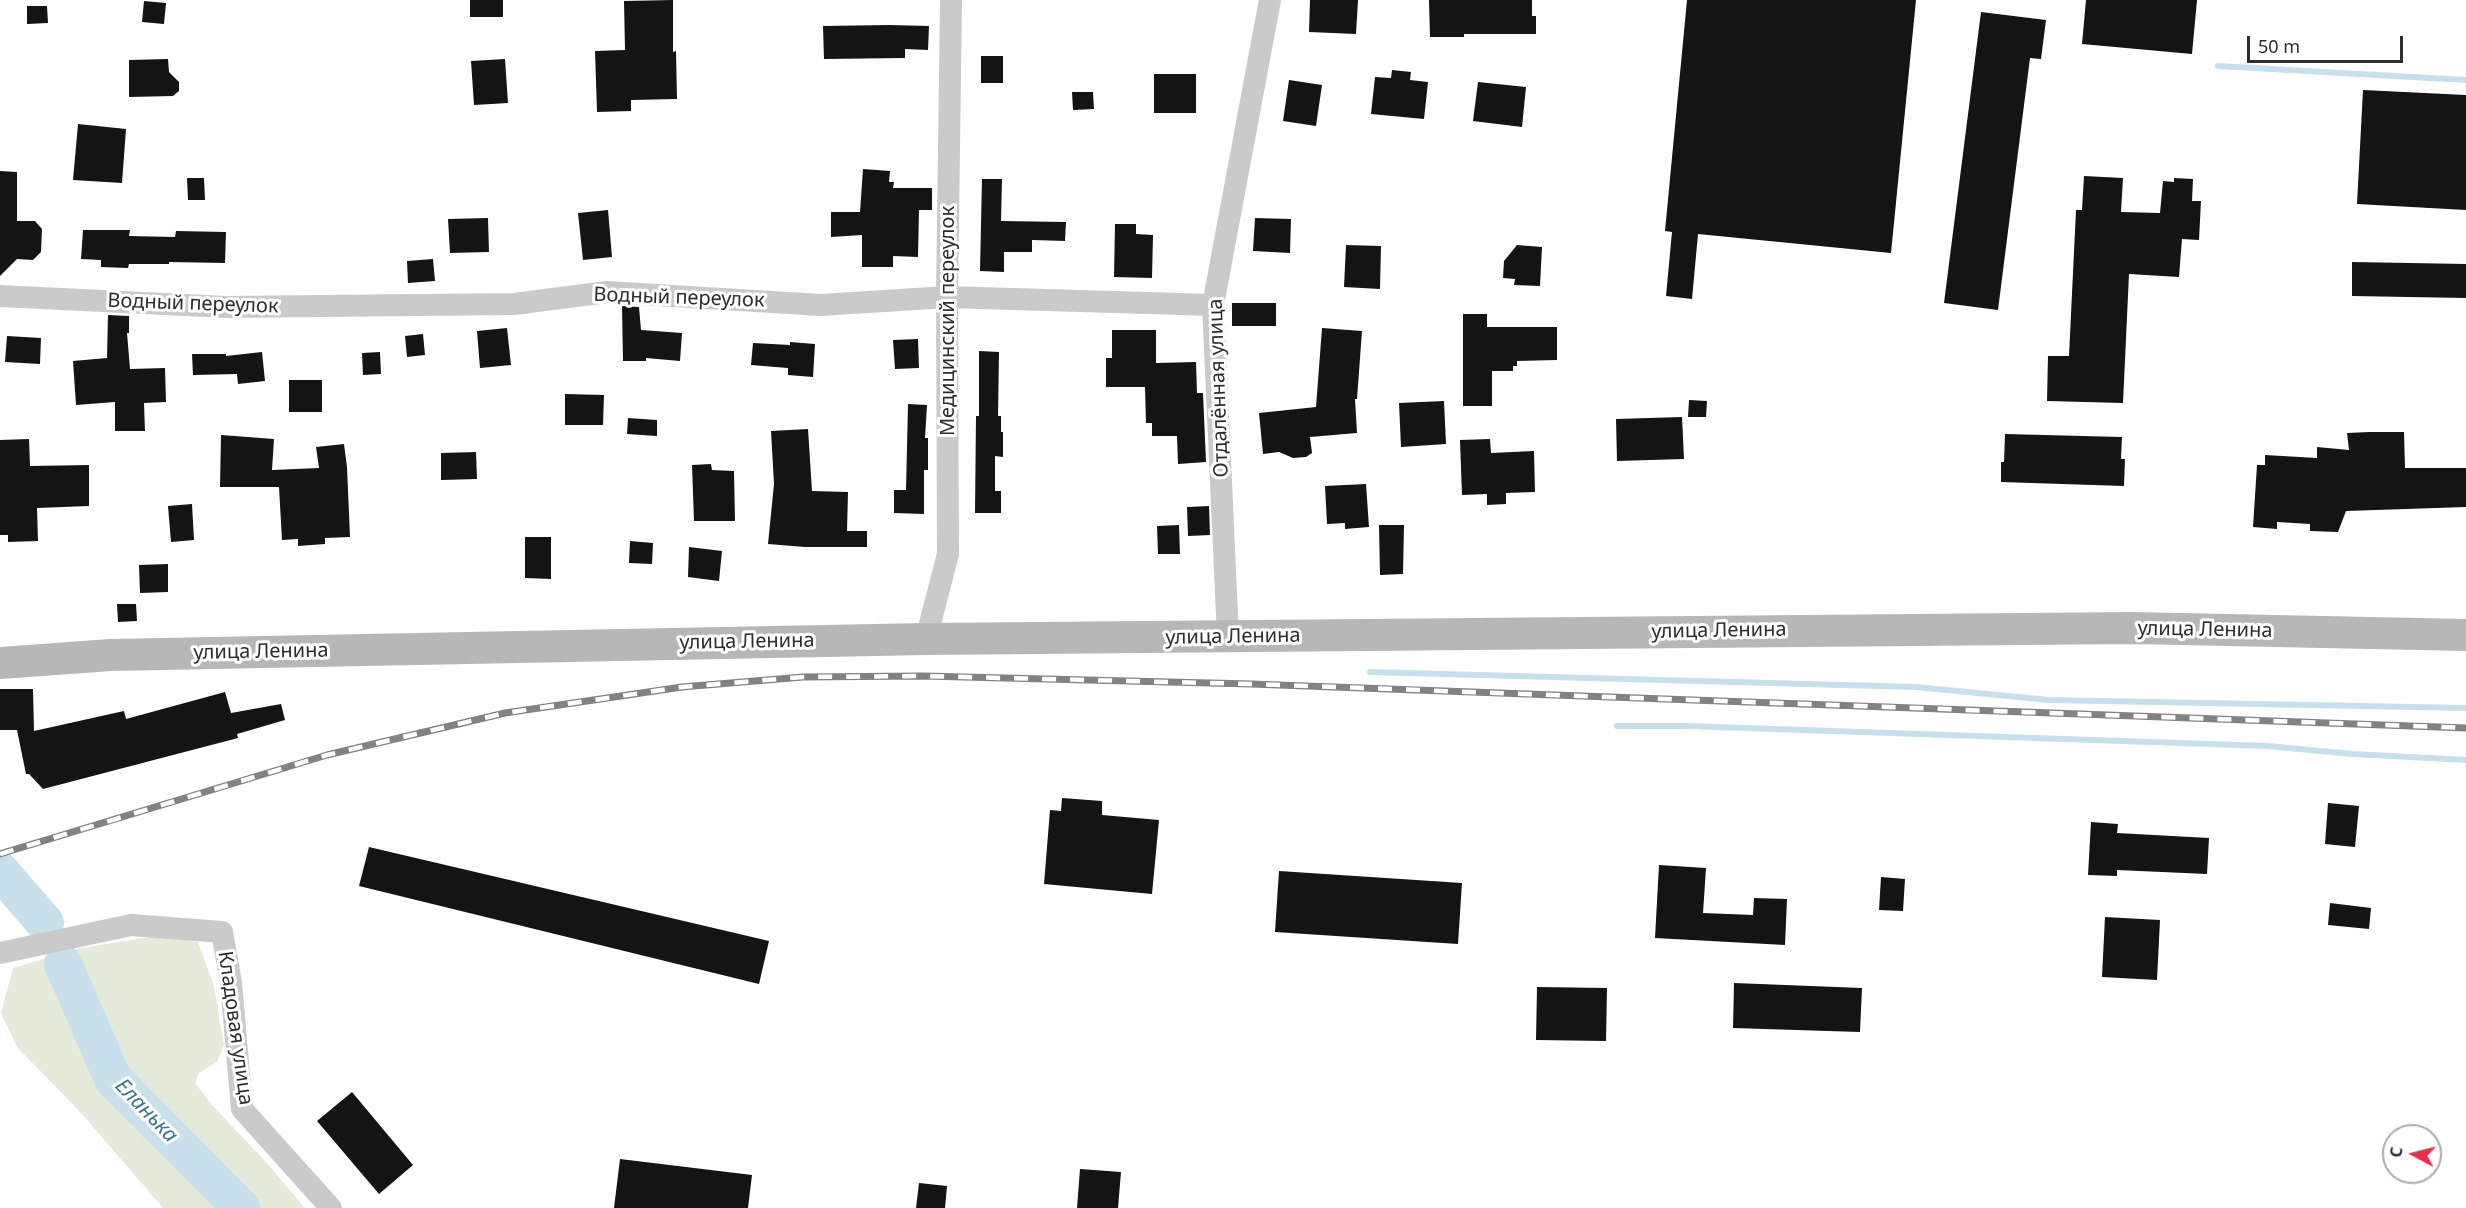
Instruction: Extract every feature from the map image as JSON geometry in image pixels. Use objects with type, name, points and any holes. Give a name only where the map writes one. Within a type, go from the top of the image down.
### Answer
[{"type":"main road","name":"улица Ленина","points":[[0,663],[111,655],[926,639],[2109,628],[2466,635]]},
{"type":"street","name":"Медицинский переулок","points":[[926,639],[948,554],[947,297],[951,0]]},
{"type":"street","name":"Отдалённая улица","points":[[1228,637],[1213,305],[1270,0]]},
{"type":"street","name":"Водный переулок","points":[[0,296],[226,307],[514,304],[607,292],[822,305],[947,297],[1213,305]]},
{"type":"street","name":"Кладовая улица","points":[[0,953],[131,925],[222,932],[231,983],[242,1108],[331,1208]]},
{"type":"green space","points":[[157,936],[198,942],[214,986],[224,1045],[217,1062],[199,1073],[195,1083],[305,1208],[163,1208],[82,1114],[17,1047],[1,1013],[13,968],[81,948]]},
{"type":"building","points":[[470,0],[503,0],[503,17],[470,17]]},
{"type":"building","points":[[673,0],[673,52],[676,51],[677,99],[631,100],[631,111],[597,112],[595,51],[625,50],[624,1]]},
{"type":"building","points":[[1310,0],[1358,0],[1356,34],[1309,32]]},
{"type":"building","points":[[1429,0],[1532,0],[1532,16],[1536,16],[1536,34],[1464,34],[1464,37],[1430,37]]},
{"type":"building","points":[[1687,0],[1916,0],[1891,253],[1698,234],[1692,299],[1666,296],[1672,232],[1665,231]]},
{"type":"building","points":[[2086,0],[2197,0],[2192,54],[2082,44]]},
{"type":"building","points":[[144,1],[166,3],[164,24],[142,22]]},
{"type":"building","points":[[27,6],[47,6],[48,23],[27,24]]},
{"type":"building","points":[[1981,12],[2046,20],[2041,59],[2030,58],[1998,310],[1944,303]]},
{"type":"building","points":[[823,26],[929,26],[928,50],[905,49],[905,58],[824,59]]},
{"type":"building","points":[[981,56],[1003,56],[1003,83],[981,83]]},
{"type":"building","points":[[168,59],[169,72],[179,82],[179,91],[173,96],[129,97],[129,60]]},
{"type":"building","points":[[505,59],[508,103],[474,105],[471,61]]},
{"type":"building","points":[[1392,70],[1411,72],[1410,80],[1428,82],[1424,119],[1371,114],[1375,77],[1391,78]]},
{"type":"building","points":[[1154,74],[1196,74],[1196,113],[1154,113]]},
{"type":"building","points":[[1289,80],[1322,85],[1316,126],[1283,121]]},
{"type":"building","points":[[1478,82],[1526,87],[1522,127],[1473,121]]},
{"type":"building","points":[[2363,90],[2466,95],[2466,210],[2357,204]]},
{"type":"building","points":[[1072,92],[1093,92],[1094,109],[1073,110]]},
{"type":"building","points":[[78,124],[126,129],[122,183],[73,180]]},
{"type":"building","points":[[863,169],[890,171],[889,182],[894,182],[893,188],[932,188],[932,210],[919,210],[918,257],[893,256],[893,267],[862,267],[862,235],[831,237],[831,212],[860,212]]},
{"type":"building","points":[[0,171],[17,172],[17,221],[35,221],[42,229],[41,252],[33,260],[17,259],[0,276]]},
{"type":"building","points":[[2084,176],[2123,178],[2121,212],[2160,213],[2163,181],[2174,182],[2174,178],[2193,179],[2192,201],[2201,201],[2199,240],[2182,239],[2179,277],[2129,274],[2123,403],[2047,401],[2048,356],[2069,356],[2076,210],[2082,210]]},
{"type":"building","points":[[187,178],[204,178],[205,200],[188,200]]},
{"type":"building","points":[[982,179],[1002,179],[1001,221],[1066,222],[1065,241],[1032,240],[1032,252],[1004,252],[1004,272],[980,271]]},
{"type":"building","points":[[608,210],[612,257],[583,260],[578,213]]},
{"type":"building","points":[[488,218],[489,252],[450,253],[448,219]]},
{"type":"building","points":[[1255,218],[1291,219],[1290,253],[1253,251]]},
{"type":"building","points":[[1115,224],[1136,224],[1136,234],[1153,235],[1152,278],[1114,277]]},
{"type":"building","points":[[83,230],[130,230],[129,236],[175,237],[176,231],[226,232],[225,263],[169,262],[169,264],[129,264],[128,268],[101,267],[101,260],[81,259]]},
{"type":"building","points":[[1346,245],[1381,246],[1380,289],[1344,287]]},
{"type":"building","points":[[1517,245],[1542,247],[1540,286],[1514,285],[1515,279],[1503,278],[1504,261]]},
{"type":"building","points":[[433,259],[435,281],[408,283],[407,261]]},
{"type":"building","points":[[2352,262],[2466,264],[2466,298],[2352,296]]},
{"type":"building","points":[[1232,303],[1276,303],[1276,326],[1232,326]]},
{"type":"building","points":[[622,306],[639,307],[641,330],[682,333],[680,361],[646,358],[646,361],[623,361]]},
{"type":"building","points":[[1463,314],[1487,314],[1487,327],[1557,327],[1557,360],[1517,361],[1517,366],[1513,366],[1513,371],[1492,371],[1492,406],[1463,406]]},
{"type":"building","points":[[108,315],[129,316],[129,333],[127,333],[130,369],[165,368],[166,402],[144,403],[145,431],[115,431],[115,402],[76,405],[73,361],[107,358]]},
{"type":"building","points":[[507,328],[511,365],[480,368],[477,331]]},
{"type":"building","points":[[1322,328],[1362,331],[1357,399],[1355,399],[1357,433],[1310,437],[1312,453],[1306,457],[1293,458],[1279,452],[1263,454],[1259,413],[1316,407]]},
{"type":"building","points":[[1112,330],[1156,330],[1156,363],[1196,362],[1197,393],[1203,393],[1206,462],[1178,464],[1177,436],[1152,436],[1152,423],[1146,423],[1145,387],[1106,387],[1106,358],[1112,358]]},
{"type":"building","points":[[423,334],[425,355],[407,357],[405,336]]},
{"type":"building","points":[[7,336],[41,338],[40,364],[5,362]]},
{"type":"building","points":[[918,339],[919,368],[895,369],[893,340]]},
{"type":"building","points":[[790,342],[815,344],[813,377],[788,375],[788,368],[751,365],[753,343],[790,345]]},
{"type":"building","points":[[979,351],[999,352],[998,416],[1001,416],[1001,432],[1003,432],[1003,457],[995,456],[995,491],[1001,491],[1001,513],[975,513]]},
{"type":"building","points":[[262,352],[265,381],[238,384],[237,374],[193,375],[192,354],[226,354],[226,356]]},
{"type":"building","points":[[380,352],[381,374],[363,375],[362,353]]},
{"type":"building","points":[[289,380],[322,380],[322,412],[289,412]]},
{"type":"building","points":[[565,394],[604,395],[603,425],[565,425]]},
{"type":"building","points":[[1689,400],[1707,401],[1706,417],[1688,417]]},
{"type":"building","points":[[1444,401],[1446,444],[1401,447],[1399,403]]},
{"type":"building","points":[[908,404],[927,405],[925,438],[928,438],[928,470],[924,470],[924,514],[894,513],[894,490],[906,490]]},
{"type":"building","points":[[1682,417],[1684,459],[1617,461],[1616,419]]},
{"type":"building","points":[[628,418],[657,420],[657,436],[627,434]]},
{"type":"building","points":[[808,429],[812,491],[848,492],[847,531],[867,531],[867,547],[805,547],[768,544],[774,484],[771,431]]},
{"type":"building","points":[[2404,432],[2405,468],[2466,468],[2466,507],[2346,511],[2338,532],[2310,531],[2310,524],[2277,522],[2277,529],[2253,527],[2257,465],[2265,465],[2265,455],[2317,458],[2317,447],[2349,450],[2347,433]]},
{"type":"building","points":[[2005,434],[2122,437],[2121,459],[2125,459],[2124,486],[2001,482]]},
{"type":"building","points":[[221,435],[274,439],[272,470],[319,468],[316,447],[344,444],[350,537],[325,538],[325,544],[298,546],[298,539],[282,540],[279,487],[220,487]]},
{"type":"building","points":[[29,439],[30,466],[89,465],[89,506],[37,508],[38,541],[8,542],[8,535],[0,535],[0,440]]},
{"type":"building","points":[[1490,439],[1491,453],[1534,451],[1535,492],[1506,493],[1506,504],[1487,505],[1487,494],[1462,495],[1460,440]]},
{"type":"building","points":[[476,452],[477,479],[441,480],[441,453]]},
{"type":"building","points":[[711,464],[712,470],[734,471],[735,521],[694,521],[692,465]]},
{"type":"building","points":[[1366,484],[1369,527],[1345,529],[1345,523],[1327,524],[1325,486]]},
{"type":"building","points":[[192,504],[194,540],[171,542],[168,506]]},
{"type":"building","points":[[1209,506],[1210,535],[1188,536],[1187,507]]},
{"type":"building","points":[[1179,525],[1180,554],[1158,554],[1157,526]]},
{"type":"building","points":[[1379,525],[1404,525],[1403,574],[1380,575]]},
{"type":"building","points":[[525,537],[551,537],[551,579],[525,578]]},
{"type":"building","points":[[630,541],[653,543],[652,564],[629,563]]},
{"type":"building","points":[[689,547],[722,551],[719,581],[688,577]]},
{"type":"building","points":[[168,564],[168,592],[140,593],[139,565]]},
{"type":"building","points":[[117,604],[136,604],[137,621],[118,622]]},
{"type":"building","points":[[0,689],[33,689],[34,731],[124,711],[126,719],[225,692],[231,713],[281,704],[285,720],[237,734],[238,738],[43,789],[29,774],[26,774],[17,730],[0,730]]},
{"type":"building","points":[[1062,798],[1102,801],[1102,815],[1159,820],[1152,894],[1044,884],[1050,810],[1061,811]]},
{"type":"building","points":[[2328,803],[2359,806],[2355,847],[2325,844]]},
{"type":"building","points":[[2091,822],[2118,824],[2117,833],[2209,838],[2207,874],[2117,870],[2117,876],[2088,875]]},
{"type":"building","points":[[369,847],[769,941],[759,984],[359,886]]},
{"type":"building","points":[[1659,865],[1706,868],[1703,913],[1753,915],[1754,898],[1787,899],[1785,945],[1655,938]]},
{"type":"building","points":[[1279,871],[1462,883],[1458,944],[1275,932]]},
{"type":"building","points":[[1881,877],[1905,879],[1903,911],[1879,910]]},
{"type":"building","points":[[2330,903],[2371,908],[2369,929],[2328,925]]},
{"type":"building","points":[[2105,917],[2160,920],[2157,980],[2102,977]]},
{"type":"building","points":[[1734,983],[1862,988],[1860,1032],[1733,1028]]},
{"type":"building","points":[[1537,987],[1607,988],[1606,1041],[1536,1040]]},
{"type":"building","points":[[352,1092],[413,1165],[379,1194],[317,1121]]},
{"type":"building","points":[[620,1159],[752,1175],[748,1208],[614,1208]]},
{"type":"building","points":[[1080,1169],[1121,1172],[1118,1208],[1077,1208]]},
{"type":"building","points":[[919,1183],[947,1186],[945,1208],[916,1208]]},
{"type":"waterway","points":[[2218,66],[2466,80]]},
{"type":"waterway","points":[[1370,672],[1916,687],[2049,700],[2466,708]]},
{"type":"waterway","points":[[1617,726],[1687,726],[2267,746],[2353,754],[2466,760]]},
{"type":"waterway","name":"Еланька","points":[[0,871],[45,923]]},
{"type":"waterway","name":"Еланька","points":[[63,964],[113,1079],[241,1208]]},
{"type":"railway","points":[[0,854],[327,755],[505,713],[682,687],[803,677],[923,676],[1251,684],[2466,728]]}]
